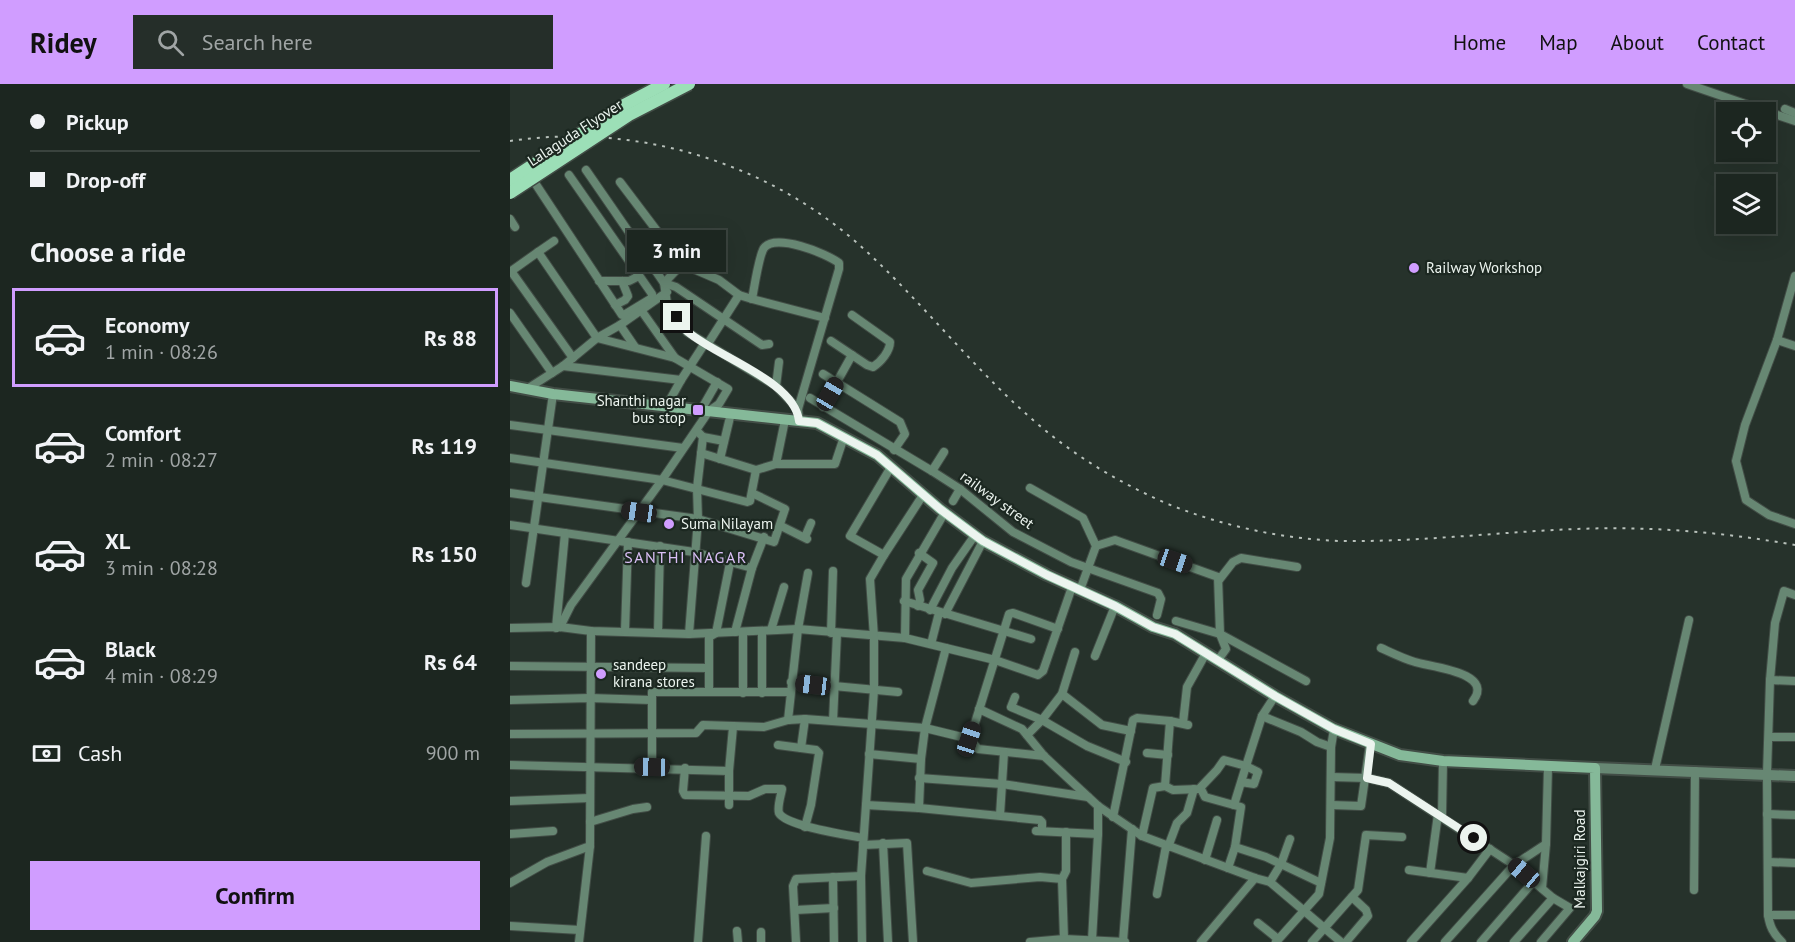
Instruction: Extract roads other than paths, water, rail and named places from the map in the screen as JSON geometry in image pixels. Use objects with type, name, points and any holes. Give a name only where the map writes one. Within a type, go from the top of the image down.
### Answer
[{"type":"main road","name":"Lalaguda Flyover","points":[[510,180],[624,105],[664,84]]},
{"type":"main road","name":"Lalaguda Flyover","points":[[510,193],[629,115],[689,84]]},
{"type":"main road","points":[[512,384],[553,394],[817,423],[877,455],[923,495],[979,538],[1153,627],[1175,634],[1275,696],[1334,729],[1400,755],[1443,761],[1595,768]]},
{"type":"main road","name":"Malkajgiri Road","points":[[1573,942],[1597,911],[1595,768]]},
{"type":"street","points":[[1687,84],[1795,121]]},
{"type":"street","points":[[1785,109],[1795,113]]},
{"type":"street","points":[[510,199],[561,166]]},
{"type":"street","points":[[586,170],[664,284],[667,303],[687,332],[776,386],[798,409]]},
{"type":"street","points":[[535,183],[615,305],[624,315],[652,298],[652,294],[569,175]]},
{"type":"street","points":[[620,182],[682,264],[719,280],[739,295],[825,318]]},
{"type":"street","points":[[510,219],[515,227]]},
{"type":"street","points":[[554,241],[511,271],[573,358]]},
{"type":"street","points":[[752,299],[763,249],[772,242],[784,242],[802,247],[838,263],[839,269],[798,409],[799,421]]},
{"type":"street","points":[[664,284],[682,264],[689,246]]},
{"type":"street","points":[[538,252],[597,338],[675,358],[728,390],[718,406],[705,410]]},
{"type":"street","points":[[599,281],[629,281],[639,276]]},
{"type":"street","points":[[1795,276],[1777,340],[1745,425],[1736,461],[1746,500],[1769,515],[1795,524]]},
{"type":"street","points":[[615,305],[628,296],[622,281]]},
{"type":"street","points":[[664,284],[676,288],[762,345],[769,344]]},
{"type":"street","points":[[527,389],[563,366],[597,338],[667,292]]},
{"type":"street","points":[[666,407],[681,380],[724,321],[739,295]]},
{"type":"street","points":[[641,309],[675,358]]},
{"type":"street","points":[[510,313],[552,373]]},
{"type":"street","points":[[831,341],[873,367],[878,364],[891,345],[888,340],[852,315]]},
{"type":"street","points":[[620,325],[635,347]]},
{"type":"street","points":[[1777,340],[1795,346]]},
{"type":"street","points":[[823,407],[852,355]]},
{"type":"street","points":[[776,386],[779,362]]},
{"type":"street","points":[[563,366],[681,380]]},
{"type":"street","points":[[824,374],[903,424],[905,434],[894,450]]},
{"type":"street","points":[[558,628],[571,605],[623,542],[639,512],[682,448],[697,431],[717,382]]},
{"type":"street","points":[[526,583],[553,394]]},
{"type":"street","name":"railway street","points":[[810,398],[960,489],[1013,532],[1071,562],[1158,593],[1161,599],[1157,615]]},
{"type":"street","points":[[720,459],[731,413]]},
{"type":"street","points":[[777,464],[785,420]]},
{"type":"street","points":[[510,425],[682,448]]},
{"type":"street","points":[[697,431],[704,437],[724,441]]},
{"type":"street","points":[[688,633],[698,519],[697,488],[704,437]]},
{"type":"street","points":[[701,453],[756,470],[777,464],[836,464],[844,437]]},
{"type":"street","points":[[932,471],[944,452]]},
{"type":"street","points":[[510,458],[662,480],[747,502],[750,501],[756,470]]},
{"type":"street","points":[[884,555],[850,536],[891,467]]},
{"type":"street","points":[[510,628],[688,633],[798,629],[905,638],[995,660],[1041,675],[1076,588],[1089,569],[1096,546],[1083,518],[1030,488]]},
{"type":"street","points":[[953,501],[960,489]]},
{"type":"street","points":[[510,493],[698,519],[764,537],[774,542],[781,526],[784,508],[752,493]]},
{"type":"street","points":[[862,942],[861,876],[874,690],[874,637],[870,579],[923,495]]},
{"type":"street","points":[[905,638],[906,579],[945,512]]},
{"type":"street","points":[[781,526],[806,538],[811,523]]},
{"type":"street","points":[[510,525],[694,552],[752,568]]},
{"type":"street","points":[[558,628],[565,533]]},
{"type":"street","points":[[744,693],[739,632],[752,568],[764,537]]},
{"type":"street","points":[[938,612],[979,538]]},
{"type":"street","points":[[931,644],[952,568],[979,538]]},
{"type":"street","points":[[1096,546],[1115,540],[1215,575],[1219,580],[1220,634],[1226,650]]},
{"type":"street","points":[[623,542],[625,631]]},
{"type":"street","points":[[657,632],[660,546]]},
{"type":"street","points":[[918,606],[920,599],[918,590],[933,563],[920,553]]},
{"type":"street","points":[[1219,580],[1233,562],[1241,558],[1297,567]]},
{"type":"street","points":[[709,692],[710,637],[716,633],[730,563]]},
{"type":"street","points":[[832,721],[833,571]]},
{"type":"street","points":[[788,720],[798,629],[808,573]]},
{"type":"street","points":[[771,630],[784,587]]},
{"type":"street","points":[[1782,942],[1773,934],[1768,915],[1767,774],[1770,680],[1775,623],[1784,591],[1795,595]]},
{"type":"street","points":[[904,601],[1031,639]]},
{"type":"street","points":[[1095,656],[1115,606]]},
{"type":"street","points":[[969,739],[1009,614],[1012,613],[1058,629]]},
{"type":"street","points":[[1655,769],[1689,620]]},
{"type":"street","points":[[1176,621],[1220,634],[1306,681]]},
{"type":"street","points":[[579,942],[590,846],[591,631]]},
{"type":"street","points":[[762,631],[762,693]]},
{"type":"street","points":[[1218,660],[1226,650],[1242,646]]},
{"type":"street","points":[[919,807],[919,778],[924,728],[946,648]]},
{"type":"street","points":[[1381,648],[1415,662],[1456,671],[1474,683],[1478,689],[1478,695],[1473,701]]},
{"type":"street","points":[[1027,735],[1062,694],[1075,651]]},
{"type":"street","points":[[1113,817],[1133,720],[1137,718],[1185,724],[1187,687],[1206,653]]},
{"type":"street","points":[[510,666],[709,668]]},
{"type":"street","points":[[1770,680],[1795,681]]},
{"type":"street","points":[[791,682],[834,688],[898,692]]},
{"type":"street","points":[[652,767],[652,692],[790,692]]},
{"type":"street","points":[[1062,694],[1102,725],[1131,731]]},
{"type":"street","points":[[1234,805],[1262,716],[1275,696]]},
{"type":"street","points":[[1015,697],[1011,707],[1042,720],[1087,746],[1126,762]]},
{"type":"street","points":[[510,700],[590,698],[651,700]]},
{"type":"street","points":[[979,709],[1022,729],[1044,756],[1089,798],[1142,836],[1270,882],[1341,942]]},
{"type":"street","points":[[1262,716],[1330,747]]},
{"type":"street","points":[[801,748],[805,719]]},
{"type":"street","points":[[510,734],[696,733],[704,725],[764,727],[788,720],[805,719],[924,728],[969,739],[978,749],[1044,756]]},
{"type":"street","points":[[1165,786],[1170,721]]},
{"type":"street","points":[[728,801],[733,727]]},
{"type":"street","points":[[1258,923],[1277,941],[1318,894],[1330,838],[1330,747],[1334,729]]},
{"type":"street","points":[[1768,737],[1795,737]]},
{"type":"street","points":[[1331,805],[1361,806],[1371,744]]},
{"type":"street","points":[[778,745],[816,750],[819,753],[811,805],[805,827]]},
{"type":"street","points":[[1000,815],[1004,753]]},
{"type":"street","points":[[1147,753],[1168,755]]},
{"type":"street","points":[[869,754],[921,759]]},
{"type":"street","points":[[1157,894],[1167,846],[1177,823],[1187,813],[1197,789],[1224,760],[1258,771],[1256,782],[1251,784],[1241,782]]},
{"type":"street","points":[[1430,873],[1440,815],[1443,761]]},
{"type":"street","points":[[510,765],[652,767],[729,771]]},
{"type":"street","points":[[1542,888],[1546,844],[1548,766]]},
{"type":"street","points":[[685,768],[683,791],[685,795],[728,801],[753,795],[765,789],[782,789],[780,813],[805,827],[863,841],[907,843],[913,942]]},
{"type":"street","points":[[1595,768],[1795,776]]},
{"type":"street","points":[[1694,890],[1695,771]]},
{"type":"street","points":[[1331,777],[1367,778],[1389,783],[1515,865],[1553,898],[1570,908],[1541,942]]},
{"type":"street","points":[[919,778],[1002,784],[1089,798]]},
{"type":"street","points":[[1142,836],[1151,790],[1165,786],[1173,790],[1197,789]]},
{"type":"street","points":[[1197,789],[1205,798],[1242,808],[1228,868]]},
{"type":"street","points":[[510,801],[590,798]]},
{"type":"street","points":[[866,805],[919,807],[1042,820],[1039,831],[1098,834]]},
{"type":"street","points":[[1092,940],[1098,806]]},
{"type":"street","points":[[590,822],[647,807]]},
{"type":"street","points":[[1767,814],[1795,815]]},
{"type":"street","points":[[1205,860],[1217,820]]},
{"type":"street","points":[[1030,942],[1064,939],[1124,942],[1132,829]]},
{"type":"street","points":[[510,834],[553,831]]},
{"type":"street","points":[[1064,939],[1062,879],[1066,871],[1066,832]]},
{"type":"street","points":[[1312,942],[1358,890],[1366,835],[1402,837]]},
{"type":"street","points":[[698,942],[706,836]]},
{"type":"street","points":[[1270,882],[1281,864],[1290,839]]},
{"type":"street","points":[[883,843],[888,942]]},
{"type":"street","points":[[1445,942],[1515,865],[1546,844]]},
{"type":"street","points":[[510,883],[547,862],[590,846]]},
{"type":"street","points":[[1234,848],[1266,857],[1321,884]]},
{"type":"street","points":[[1411,942],[1468,878],[1490,849]]},
{"type":"street","points":[[1768,862],[1795,863]]},
{"type":"street","points":[[1409,870],[1468,878]]},
{"type":"street","points":[[927,871],[970,883],[1040,877],[1062,879]]},
{"type":"street","points":[[796,942],[793,886],[796,879],[861,876]]},
{"type":"street","points":[[833,877],[834,942]]},
{"type":"street","points":[[1206,940],[1255,878]]},
{"type":"street","points":[[1480,942],[1534,881]]},
{"type":"street","points":[[1346,942],[1368,916],[1366,910],[1352,897]]},
{"type":"street","points":[[1514,942],[1553,898]]},
{"type":"street","points":[[795,910],[834,908]]},
{"type":"street","points":[[1768,915],[1795,915]]},
{"type":"street","points":[[510,927],[580,930]]},
{"type":"street","points":[[737,931],[738,942]]},
{"type":"street","points":[[761,932],[761,942]]},
{"type":"railway","points":[[510,141],[558,137],[606,138],[653,144],[700,156],[745,172],[788,194],[828,220],[865,250],[999,388],[1060,442],[1104,472],[1136,489],[1168,504],[1210,519],[1275,534],[1341,541],[1631,528],[1713,533],[1795,545]]},
{"type":"place","name":"Railway Workshop","points":[[1414,268]]},
{"type":"place","name":"Shanthi nagar bus stop","points":[[698,410]]},
{"type":"place","name":"Suma Nilayam","points":[[669,524]]},
{"type":"place","name":"sandeep kirana stores","points":[[601,674]]},
{"type":"district","name":"SANTHI NAGAR","points":[[686,557]]}]
